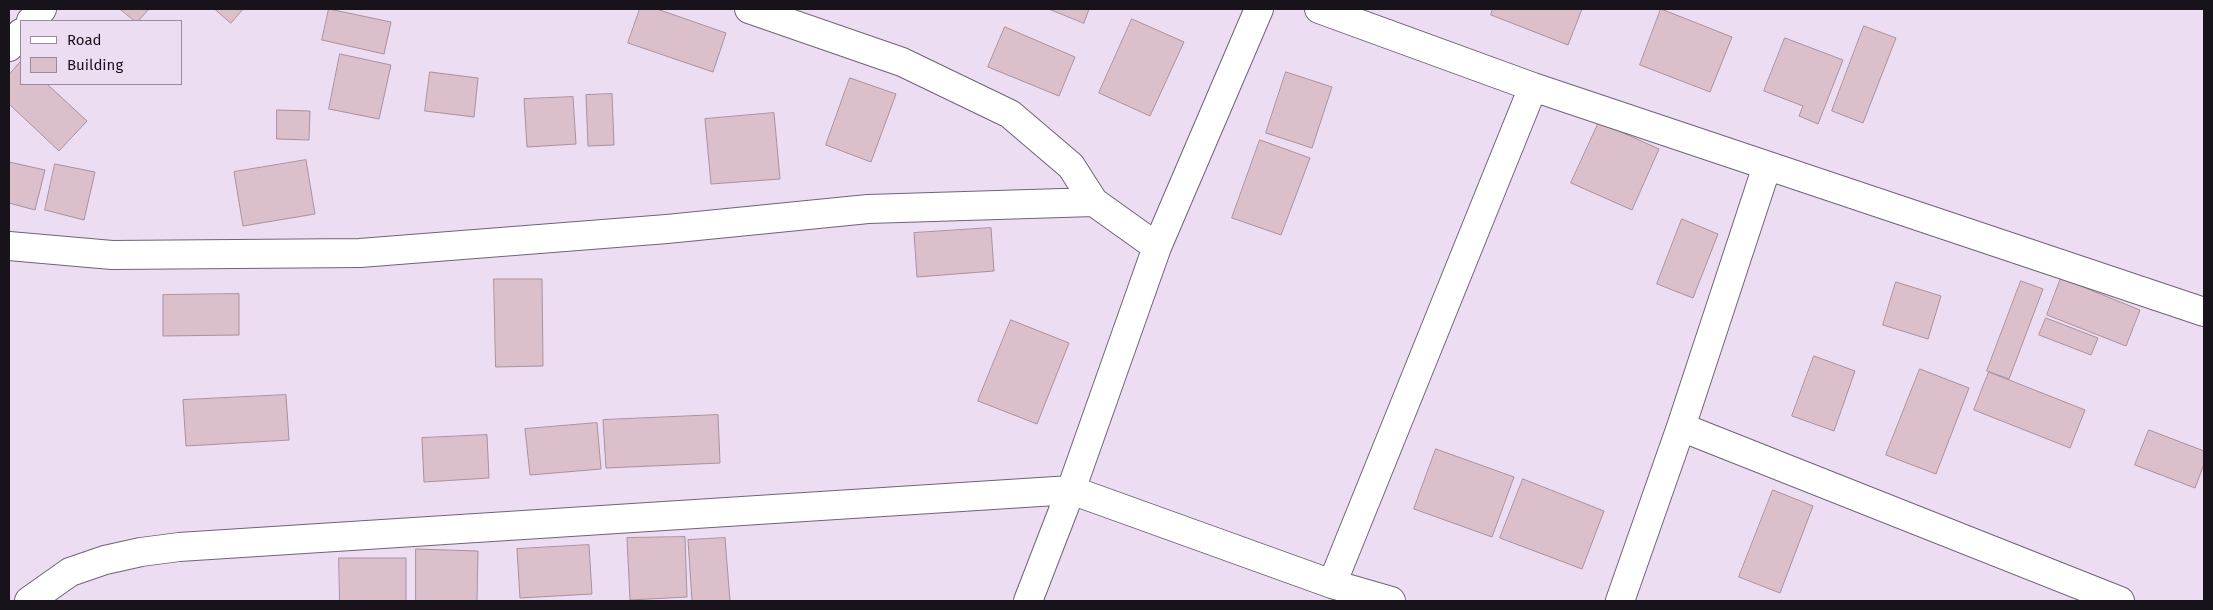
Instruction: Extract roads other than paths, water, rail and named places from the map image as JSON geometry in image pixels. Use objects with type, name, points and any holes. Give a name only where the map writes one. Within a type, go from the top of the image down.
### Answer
[{"type":"street","points":[[32,20],[42,9]]},
{"type":"street","points":[[749,9],[902,62],[1010,114],[1071,166],[1094,202],[1157,247]]},
{"type":"street","points":[[1028,601],[1071,490],[1157,247],[1259,9]]},
{"type":"street","points":[[1319,9],[1533,87],[2204,312]]},
{"type":"street","points":[[9,47],[20,34]]},
{"type":"street","points":[[1332,584],[1533,87]]},
{"type":"street","points":[[1620,601],[1681,427],[1767,166]]},
{"type":"street","points":[[9,246],[112,255],[360,252],[657,230],[868,209],[1094,202]]},
{"type":"street","points":[[1681,427],[2120,601]]},
{"type":"street","points":[[29,601],[70,572],[105,560],[179,546],[1071,490],[1332,584],[1391,601]]}]
